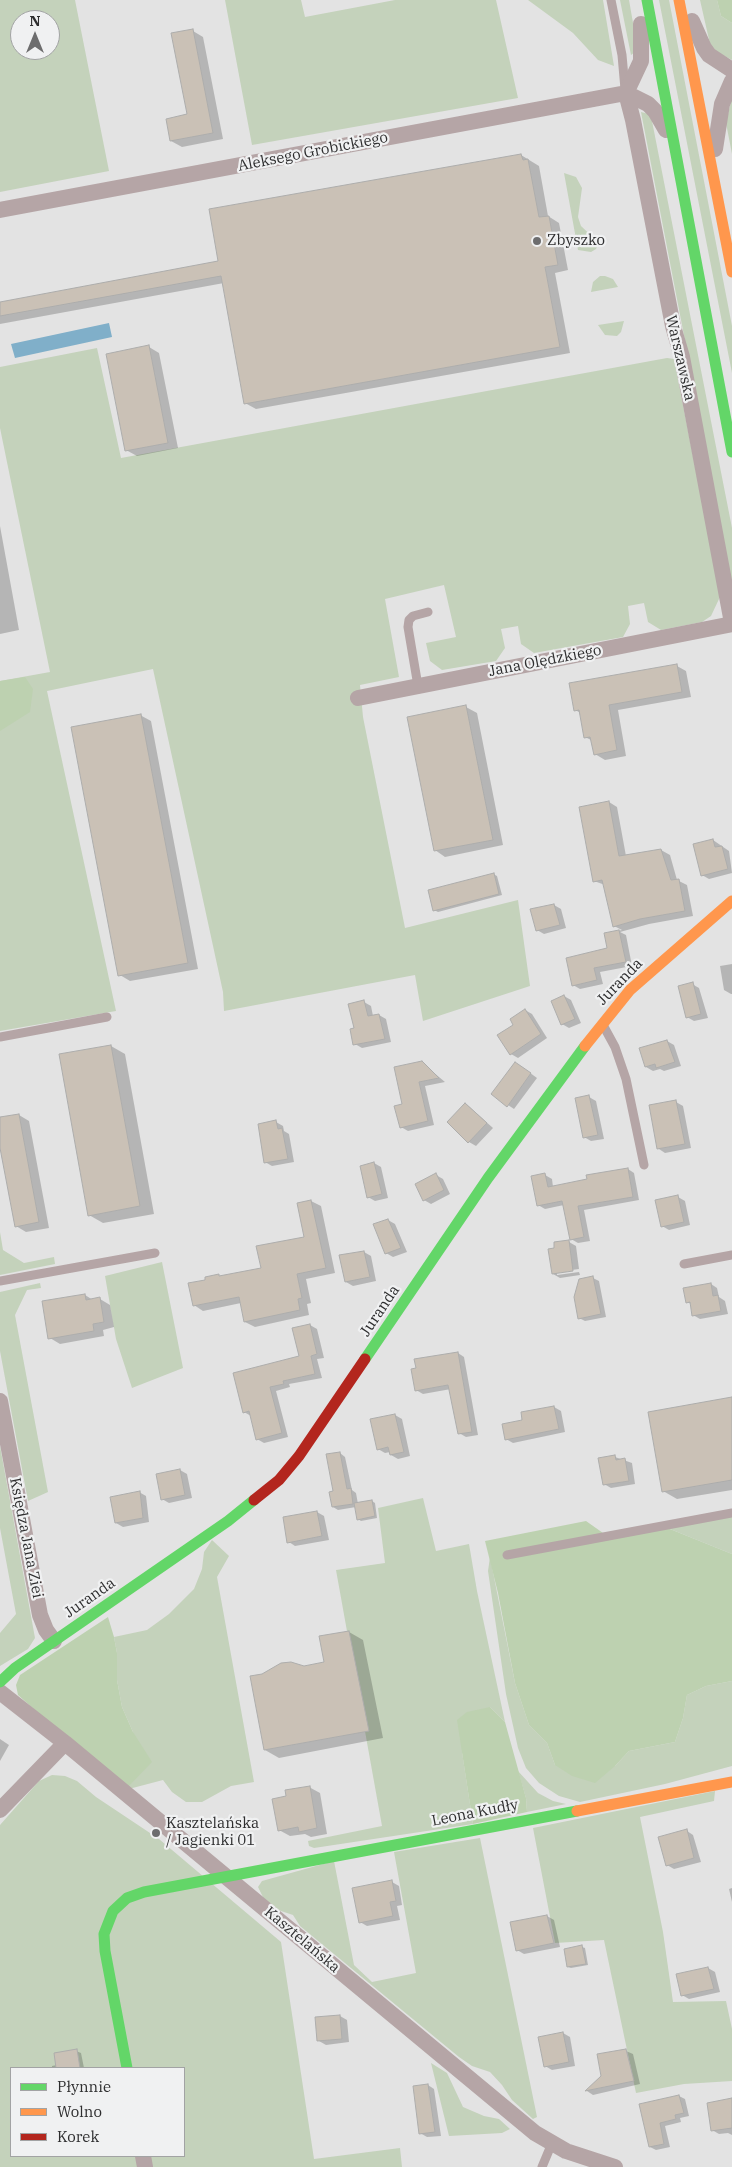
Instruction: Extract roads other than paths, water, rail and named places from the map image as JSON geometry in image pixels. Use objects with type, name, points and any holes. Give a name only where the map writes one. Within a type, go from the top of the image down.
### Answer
[{"type":"street","points":[[640,0],[642,53],[639,68],[626,93],[639,98],[655,111],[677,150]]},
{"type":"street","points":[[647,0],[677,150],[732,452]]},
{"type":"street","points":[[681,0],[704,48],[718,62],[732,70]]},
{"type":"street","points":[[681,0],[729,245],[732,272]]},
{"type":"street","points":[[713,171],[718,118],[732,81]]},
{"type":"street","name":"Aleksego Grobickiego","points":[[0,210],[626,93]]},
{"type":"street","name":"Warszawska","points":[[626,93],[633,120],[673,326],[682,357],[732,624]]},
{"type":"street","name":"Jana Olędzkiego","points":[[358,698],[732,624]]},
{"type":"street","name":"Juranda","points":[[0,1682],[15,1668],[228,1521],[279,1480],[299,1456],[488,1178],[602,1024],[630,990],[732,900]]},
{"type":"street","name":"Księdza Jana Ziei","points":[[0,1402],[40,1615],[46,1630],[54,1641]]},
{"type":"street","name":"Kasztelańska","points":[[0,1692],[519,2120],[552,2144],[581,2157],[616,2167]]},
{"type":"street","points":[[0,1810],[64,1743]]},
{"type":"street","name":"Leona Kudły","points":[[225,1876],[732,1782]]},
{"type":"street","points":[[127,2067],[105,1951],[104,1934],[106,1923],[119,1904],[136,1894],[225,1876]]},
{"type":"lane","points":[[611,0],[622,55],[626,93]]},
{"type":"lane","points":[[418,686],[408,627],[409,620],[413,616],[428,612]]},
{"type":"lane","points":[[0,1037],[107,1017]]},
{"type":"lane","points":[[602,1024],[615,1047],[624,1072],[644,1165]]},
{"type":"lane","points":[[0,1282],[155,1253]]},
{"type":"lane","points":[[684,1264],[732,1255]]},
{"type":"lane","points":[[507,1555],[732,1513]]},
{"type":"lane","points":[[542,2167],[552,2144]]},
{"type":"water","points":[[109,323],[112,337],[15,358],[11,344]]},
{"type":"place","name":"Zbyszko","points":[[537,241]]},
{"type":"place","name":"Kasztelańska / Jagienki 01","points":[[156,1833]]}]
